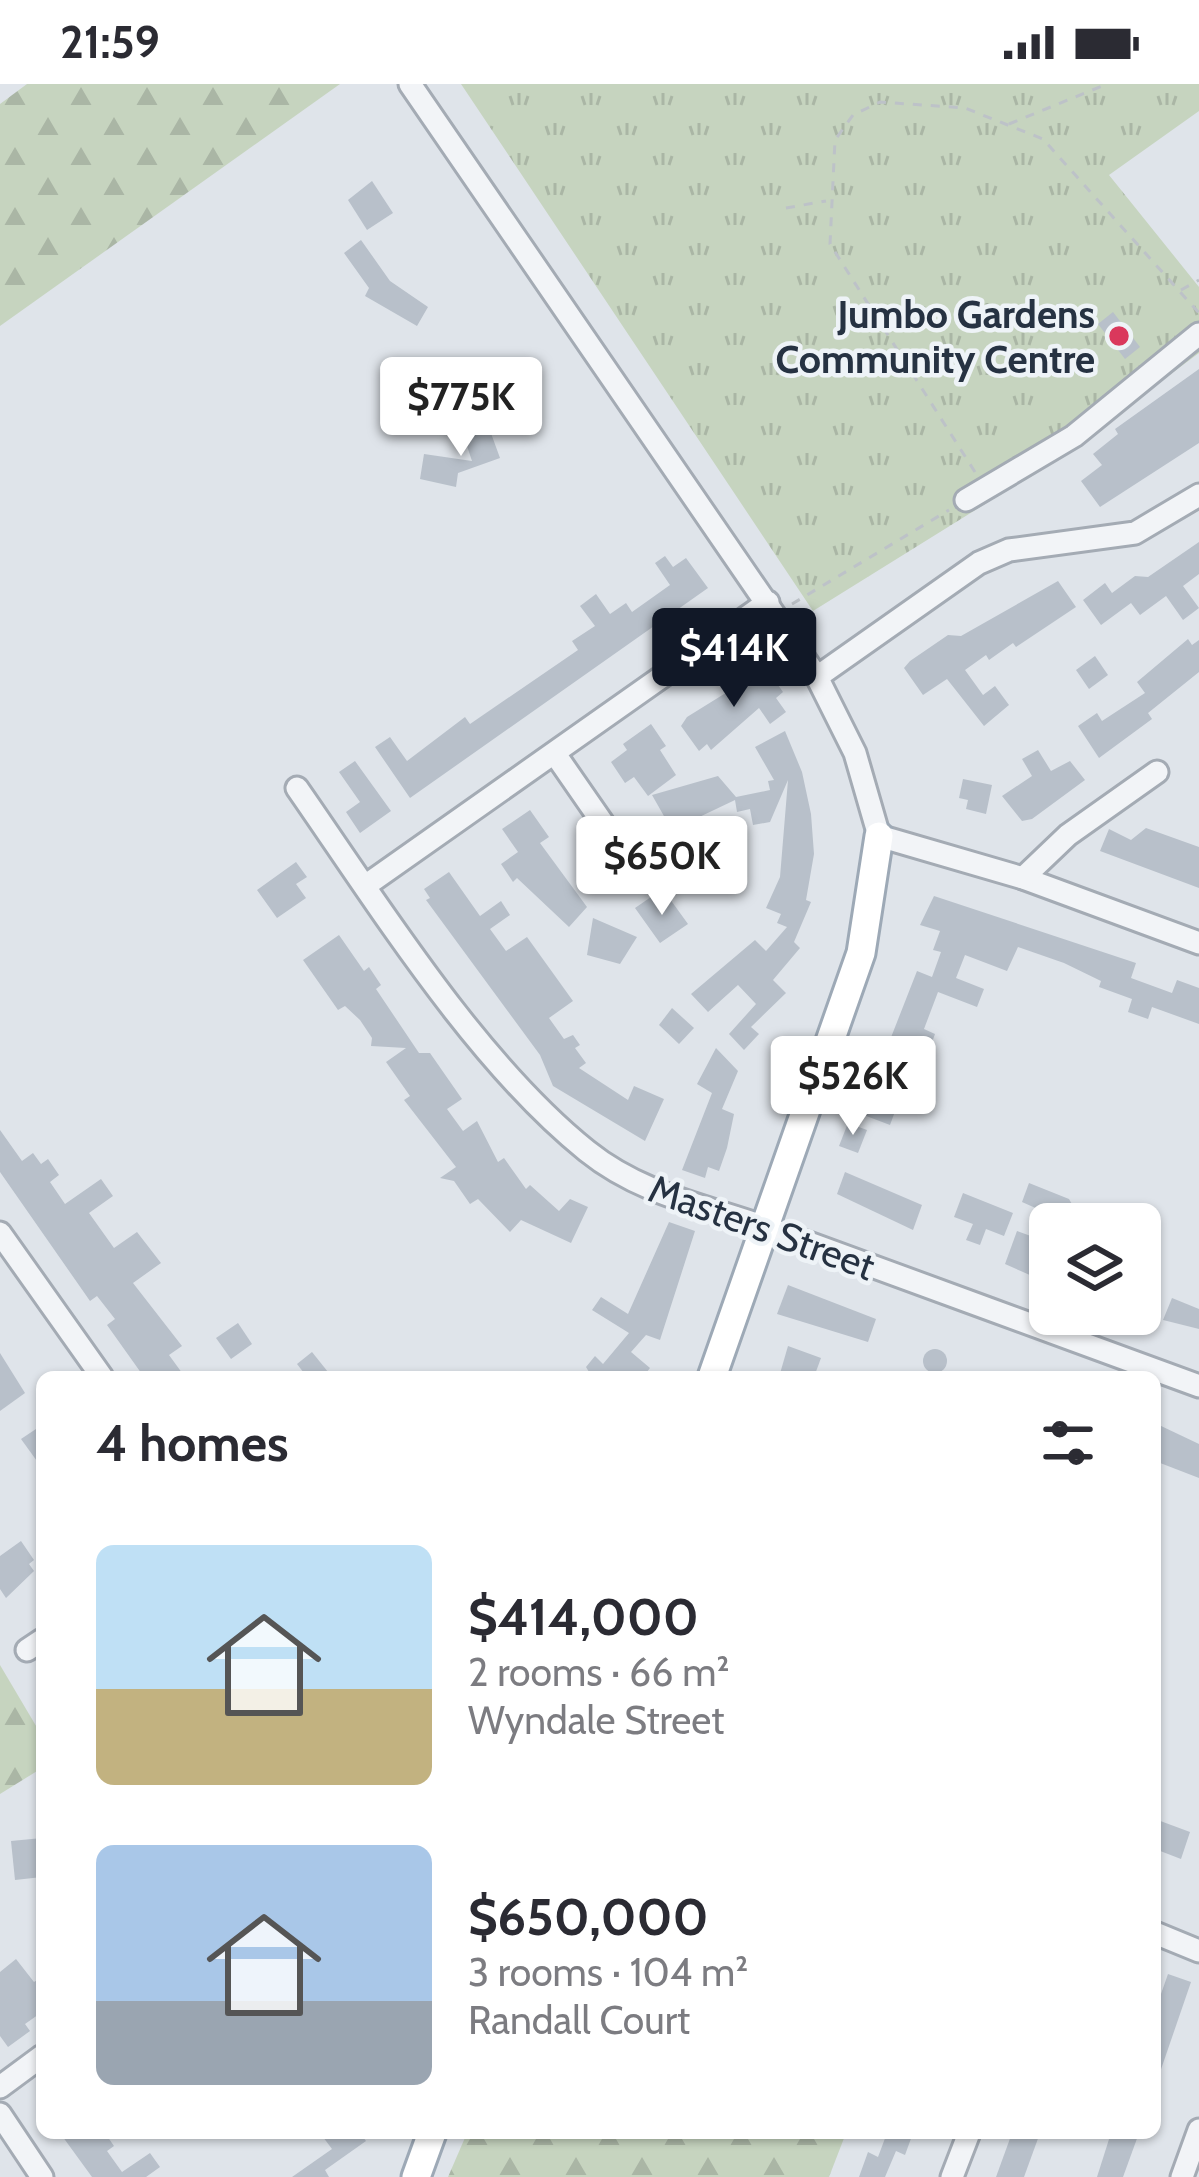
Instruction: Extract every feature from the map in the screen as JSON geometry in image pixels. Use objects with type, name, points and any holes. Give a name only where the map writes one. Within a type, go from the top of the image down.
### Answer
[{"type":"main road","points":[[714,1371],[861,952],[879,836]]},
{"type":"main road","points":[[416,2177],[430,2139]]},
{"type":"street","points":[[410,84],[818,677],[855,753],[879,836],[1023,878],[1199,943]]},
{"type":"street","points":[[976,495],[1074,436],[1199,334]]},
{"type":"street","points":[[818,677],[979,563],[1009,550],[1135,533],[1199,495]]},
{"type":"street","points":[[365,886],[772,608]]},
{"type":"street","points":[[555,754],[618,845]]},
{"type":"street","points":[[1023,878],[1068,835],[1157,772]]},
{"type":"street","name":"Masters Street","points":[[297,788],[485,1046],[547,1116],[590,1154],[649,1191],[768,1228],[1158,1371]]},
{"type":"street","points":[[0,1233],[98,1371]]},
{"type":"street","name":"Masters Street","points":[[1161,1372],[1199,1386]]},
{"type":"street","points":[[1161,1935],[1199,1951]]},
{"type":"street","points":[[0,2087],[36,2060]]},
{"type":"street","points":[[0,2114],[43,2177]]},
{"type":"street","points":[[1182,2177],[1199,2130]]},
{"type":"street","points":[[952,2177],[967,2139]]},
{"type":"path","points":[[1008,125],[1107,84]]},
{"type":"path","points":[[772,608],[976,495],[830,244],[828,201],[835,140],[853,115],[880,102],[965,108],[1043,139],[1078,184],[1199,313]]},
{"type":"path","points":[[787,208],[828,201]]},
{"type":"path","points":[[1181,290],[1199,280]]},
{"type":"green space","points":[[27,84],[340,84],[0,326],[0,104]]},
{"type":"green space","points":[[461,84],[1199,84],[1199,111],[1109,175],[1199,287],[1199,353],[1051,463],[813,611]]},
{"type":"green space","points":[[0,1665],[36,1726],[36,1772],[0,1794]]},
{"type":"green space","points":[[464,2139],[844,2139],[829,2177],[448,2177]]},
{"type":"building","points":[[372,181],[393,213],[367,230],[348,200]]},
{"type":"building","points":[[361,240],[390,281],[428,307],[417,326],[365,296],[369,288],[344,253]]},
{"type":"building","name":"Jumbo Gardens Community Centre","points":[[1113,312],[1140,347],[1125,359],[1098,324]]},
{"type":"building","points":[[1199,369],[1199,443],[1100,507],[1081,481],[1102,465],[1093,454],[1118,434],[1115,429]]},
{"type":"building","points":[[488,425],[500,458],[458,473],[456,487],[420,479],[424,454],[472,461],[463,434]]},
{"type":"building","points":[[1199,542],[1199,574],[1183,586],[1199,608],[1183,620],[1166,596],[1140,615],[1131,603],[1101,625],[1083,600],[1105,583],[1112,593],[1135,576],[1148,577]]},
{"type":"building","points":[[665,556],[673,567],[686,558],[708,588],[410,798],[375,747],[390,737],[407,761],[465,717],[470,724],[578,650],[572,641],[595,626],[580,606],[596,594],[610,614],[626,603],[632,612],[670,585],[655,563]]},
{"type":"building","points":[[1058,581],[1076,607],[1016,647],[1013,643],[989,660],[986,655],[965,670],[983,695],[995,686],[1009,705],[984,726],[947,679],[923,695],[904,668],[948,635],[961,636]]},
{"type":"building","points":[[1188,639],[1192,645],[1199,640],[1199,672],[1148,713],[1152,719],[1099,758],[1078,726],[1097,713],[1102,721],[1145,693],[1137,682]]},
{"type":"building","points":[[1095,656],[1108,675],[1089,689],[1076,670]]},
{"type":"building","points":[[766,668],[783,692],[776,698],[786,712],[770,724],[759,708],[711,750],[707,744],[699,751],[681,726],[687,717]]},
{"type":"building","points":[[651,724],[666,746],[660,750],[676,775],[648,796],[634,777],[625,783],[611,762],[627,750],[623,744]]},
{"type":"building","points":[[785,731],[802,772],[811,814],[814,854],[806,900],[811,902],[794,942],[800,948],[773,980],[786,993],[751,1027],[759,1034],[744,1050],[729,1034],[756,1004],[738,985],[708,1012],[691,994],[755,940],[766,951],[787,927],[777,923],[781,914],[766,908],[780,877],[788,780],[770,822],[753,825],[750,809],[737,812],[735,800],[693,820],[697,828],[677,839],[652,795],[718,776],[736,797],[770,790],[768,781],[774,780],[755,747]]},
{"type":"building","points":[[1038,750],[1051,771],[1070,761],[1085,780],[1032,819],[1022,821],[1002,796],[1032,776],[1022,759]]},
{"type":"building","points":[[355,761],[391,811],[360,833],[346,812],[360,802],[339,772]]},
{"type":"building","points":[[963,779],[992,785],[986,814],[966,809],[968,800],[959,798]]},
{"type":"building","points":[[530,810],[549,837],[540,843],[587,907],[569,927],[517,878],[513,882],[501,864],[518,852],[502,829]]},
{"type":"building","points":[[1146,828],[1199,847],[1199,888],[1100,851],[1109,829],[1131,840]]},
{"type":"building","points":[[699,848],[700,879],[676,880],[675,849]]},
{"type":"building","points":[[296,862],[307,877],[296,884],[306,898],[277,918],[257,890]]},
{"type":"building","points":[[449,872],[480,916],[501,901],[510,915],[490,929],[506,951],[527,937],[573,1001],[549,1018],[564,1039],[573,1035],[580,1045],[575,1048],[586,1063],[579,1068],[628,1100],[634,1086],[664,1099],[645,1141],[553,1086],[540,1055],[426,900],[430,898],[424,889]]},
{"type":"building","points":[[667,895],[688,924],[660,943],[635,908],[651,897],[655,904]]},
{"type":"building","points":[[934,896],[1136,963],[1131,978],[1172,993],[1177,980],[1199,988],[1199,1024],[1152,1007],[1148,1019],[1128,1012],[1132,999],[1099,987],[1101,981],[1064,963],[1018,947],[1007,971],[965,955],[956,978],[984,989],[977,1007],[938,992],[924,1029],[935,1034],[927,1056],[917,1052],[890,1125],[861,1114],[917,971],[932,977],[941,952],[933,950],[940,931],[920,925]]},
{"type":"building","points":[[593,918],[637,937],[620,964],[587,955]]},
{"type":"building","points":[[339,935],[364,971],[369,967],[381,985],[376,989],[419,1053],[430,1053],[462,1099],[447,1109],[463,1131],[477,1121],[498,1162],[504,1158],[526,1189],[530,1185],[559,1211],[570,1199],[588,1207],[571,1243],[521,1220],[510,1232],[478,1199],[470,1204],[454,1181],[440,1178],[456,1167],[404,1100],[410,1096],[386,1062],[406,1048],[371,1046],[372,1038],[360,1020],[345,1006],[338,1010],[303,960]]},
{"type":"building","points":[[672,1008],[694,1028],[679,1044],[659,1025]]},
{"type":"building","points":[[716,1048],[738,1071],[722,1109],[734,1114],[727,1148],[719,1171],[708,1167],[705,1178],[682,1170],[712,1093],[697,1084]]},
{"type":"building","points":[[848,1123],[867,1130],[858,1153],[839,1146]]},
{"type":"building","points":[[0,1130],[22,1161],[33,1153],[41,1164],[48,1159],[59,1175],[50,1182],[65,1204],[101,1179],[113,1196],[89,1213],[114,1248],[137,1232],[161,1263],[133,1283],[182,1346],[169,1355],[181,1371],[140,1371],[107,1325],[115,1319],[97,1296],[90,1301],[0,1172]]},
{"type":"building","points":[[845,1172],[922,1205],[913,1230],[837,1194]]},
{"type":"building","points":[[1029,1183],[1071,1203],[1029,1205],[1022,1202]]},
{"type":"building","points":[[963,1193],[1013,1213],[1004,1236],[986,1229],[980,1245],[966,1240],[973,1224],[954,1217]]},
{"type":"building","points":[[669,1222],[695,1231],[660,1340],[646,1335],[631,1352],[650,1368],[588,1371],[586,1367],[595,1356],[603,1364],[629,1333],[592,1310],[601,1297],[628,1314]]},
{"type":"building","points":[[1017,1231],[1029,1235],[1029,1275],[1005,1264]]},
{"type":"building","points":[[788,1285],[876,1319],[868,1342],[777,1314]]},
{"type":"building","points":[[1172,1298],[1199,1309],[1199,1329],[1163,1320]]},
{"type":"building","points":[[238,1323],[252,1344],[231,1359],[216,1338]]},
{"type":"building","points":[[788,1346],[821,1358],[816,1371],[781,1371]]},
{"type":"building","points":[[940,1350],[946,1356],[944,1370],[926,1370],[926,1352]]},
{"type":"building","points":[[312,1352],[327,1371],[302,1371],[297,1364]]},
{"type":"building","points":[[0,1353],[25,1393],[0,1411]]},
{"type":"building","points":[[1161,1426],[1199,1444],[1199,1478],[1161,1463]]},
{"type":"building","points":[[36,1429],[36,1460],[21,1439]]},
{"type":"building","points":[[21,1541],[34,1560],[29,1564],[34,1571],[6,1598],[0,1589],[0,1556]]},
{"type":"building","points":[[1161,1821],[1190,1832],[1181,1859],[1161,1851]]},
{"type":"building","points":[[36,1839],[36,1878],[15,1880],[11,1841]]},
{"type":"building","points":[[16,1959],[36,1981],[36,2016],[25,2024],[30,2031],[8,2047],[0,2036],[0,1972]]},
{"type":"building","points":[[1168,1974],[1191,1982],[1161,2069],[1161,1994]]},
{"type":"building","points":[[64,2139],[109,2139],[114,2146],[107,2151],[122,2172],[150,2153],[160,2167],[146,2177],[92,2177]]},
{"type":"building","points":[[324,2139],[366,2141],[325,2170],[329,2177],[292,2177],[332,2149]]},
{"type":"building","points":[[885,2139],[911,2139],[905,2155],[896,2151],[885,2177],[859,2177],[868,2152],[878,2157]]},
{"type":"building","points":[[1010,2139],[1038,2139],[1024,2177],[996,2177]]},
{"type":"building","points":[[1109,2139],[1137,2139],[1123,2177],[1097,2177]]},
{"type":"place","name":"Jumbo Gardens Community Centre","points":[[1119,336]]}]
